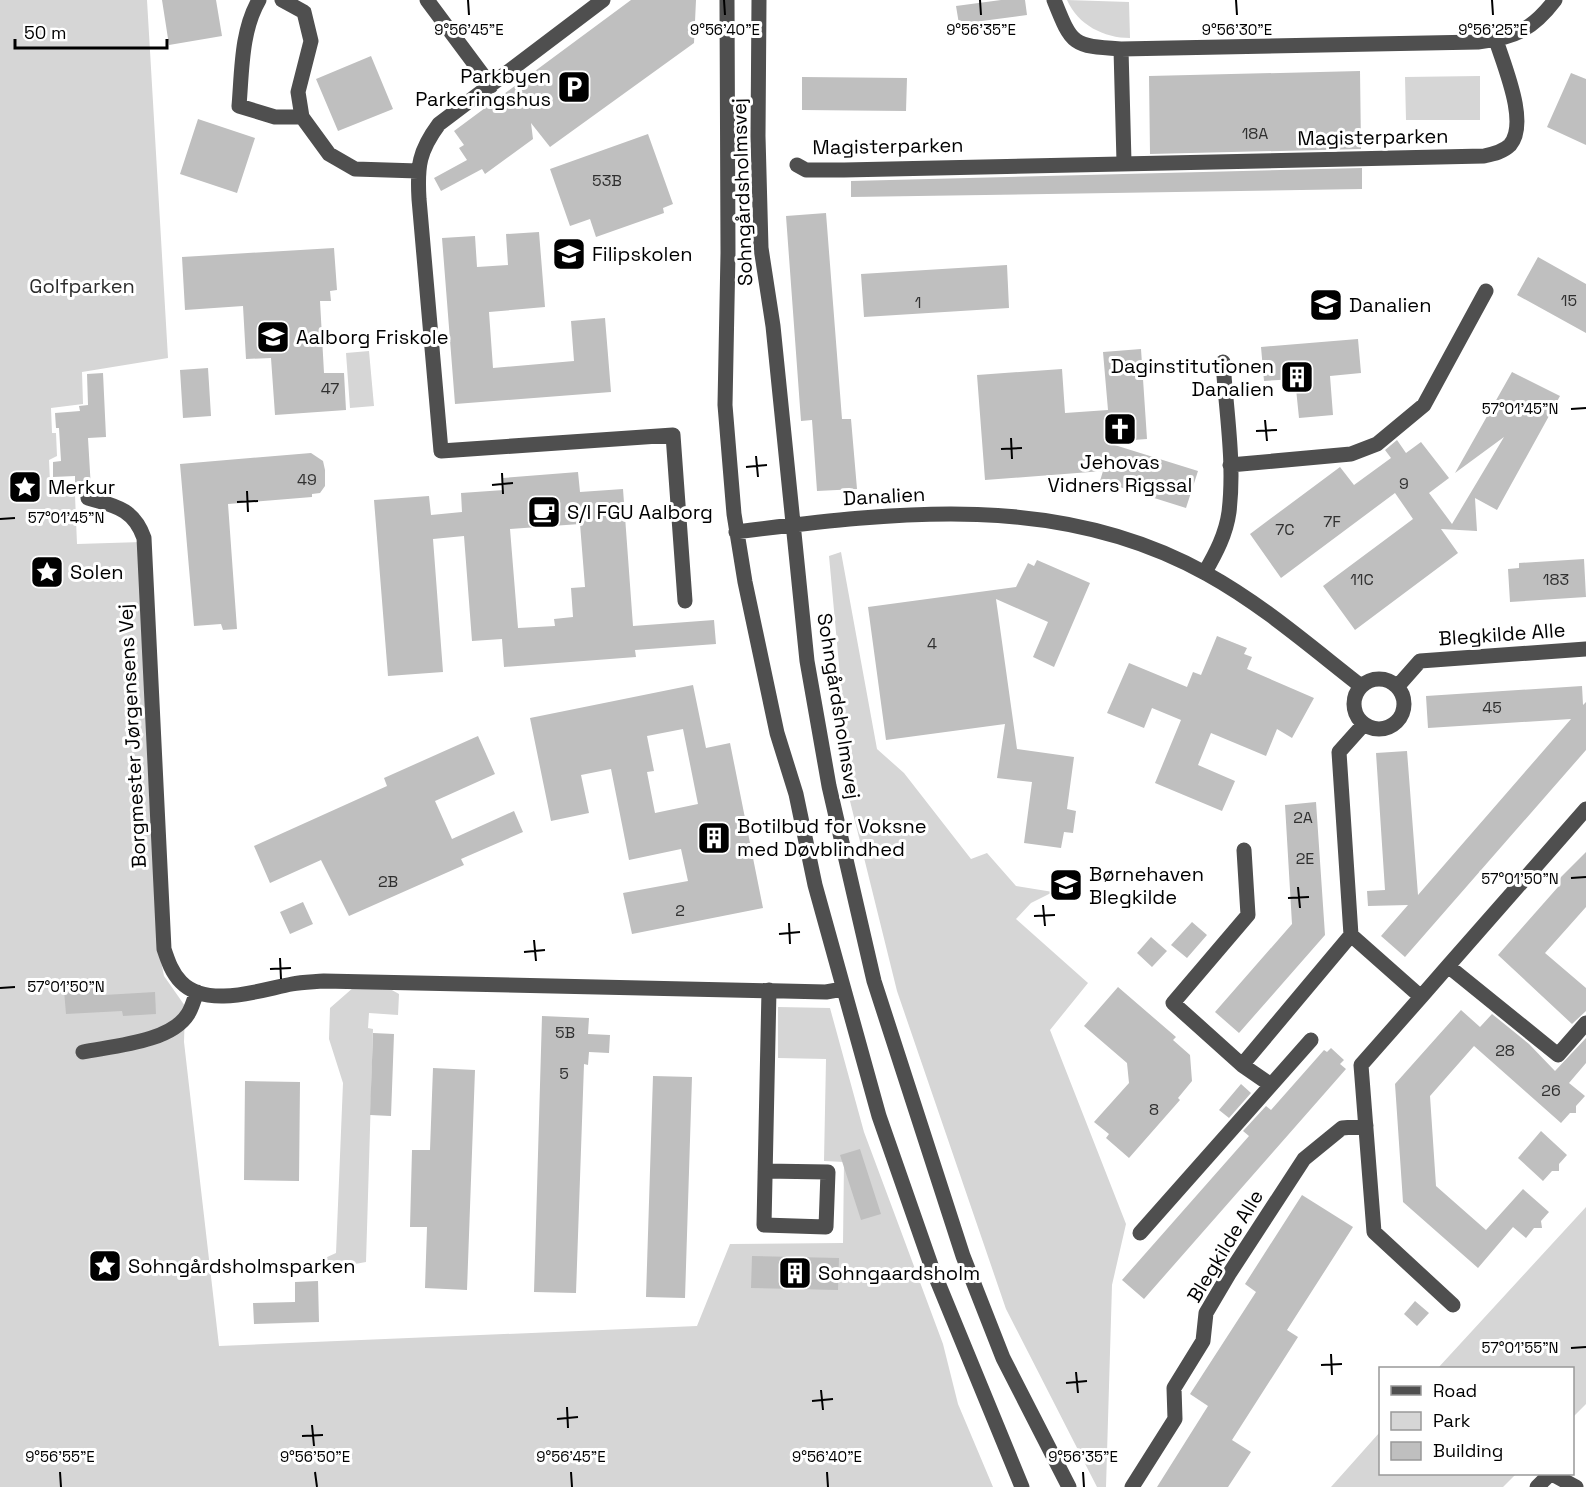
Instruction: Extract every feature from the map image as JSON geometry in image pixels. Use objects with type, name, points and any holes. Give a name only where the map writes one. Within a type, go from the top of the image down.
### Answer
[{"type":"street","points":[[259,0],[253,11],[243,50],[239,106],[275,117],[302,117]]},
{"type":"street","points":[[282,0],[304,12],[311,41],[298,92],[302,117],[329,154],[355,169],[418,171]]},
{"type":"street","points":[[427,0],[491,86]]},
{"type":"street","points":[[603,0],[439,124],[424,145],[418,171],[441,452],[673,435],[685,601]]},
{"type":"street","name":"Sohngårdsholmsvej","points":[[727,0],[728,253],[725,405],[736,532],[777,733],[796,794],[815,885],[879,1116],[932,1268],[1022,1487]]},
{"type":"street","name":"Sohngårdsholmsvej","points":[[759,0],[758,136],[761,248],[773,326],[793,525],[817,724],[874,981],[963,1256],[1003,1358],[1069,1487]]},
{"type":"street","points":[[1054,0],[1068,35],[1085,47],[1121,50],[1496,40],[1513,36],[1532,26],[1556,0]]},
{"type":"street","name":"Magisterparken","points":[[797,165],[806,170],[835,170],[1484,156],[1497,153],[1509,145],[1517,132],[1518,114],[1496,40]]},
{"type":"street","points":[[1121,50],[1124,162]]},
{"type":"street","points":[[1230,465],[1351,454],[1377,444],[1424,405],[1486,291]]},
{"type":"street","points":[[1205,572],[1220,546],[1229,513],[1230,465],[1223,362]]},
{"type":"street","name":"Borgmester Jørgensens Vej","points":[[88,498],[116,506],[138,521],[144,538],[164,949],[171,969],[181,983],[197,992]]},
{"type":"street","name":"Danalien","points":[[736,532],[918,514],[1043,518],[1134,540],[1205,572],[1271,615],[1361,686]]},
{"type":"street","name":"Blegkilde Alle","points":[[1397,687],[1420,661],[1586,650]]},
{"type":"street","points":[[1375,679],[1391,682],[1397,687],[1402,693],[1404,709],[1396,723],[1382,730],[1364,724],[1354,709],[1354,700],[1361,686],[1375,679]]},
{"type":"street","points":[[1242,1065],[1351,935],[1339,752],[1364,724]]},
{"type":"street","points":[[1453,1305],[1374,1232],[1361,1065],[1586,809]]},
{"type":"street","points":[[1244,850],[1248,915],[1173,1003],[1242,1065],[1271,1085]]},
{"type":"street","points":[[1351,935],[1421,997]]},
{"type":"street","points":[[1448,966],[1558,1055],[1586,1023]]},
{"type":"street","points":[[84,1052],[152,1038],[174,1029],[187,1016],[197,992],[235,996],[293,984],[324,981],[826,992],[843,989]]},
{"type":"street","points":[[765,1171],[828,1172],[826,1227],[764,1225],[765,1171],[769,990]]},
{"type":"street","points":[[1140,1233],[1311,1040]]},
{"type":"street","name":"Blegkilde Alle","points":[[1132,1487],[1175,1419],[1174,1388],[1203,1341],[1206,1312],[1229,1274],[1304,1159],[1342,1128],[1366,1126]]},
{"type":"street","points":[[1537,1487],[1549,1475]]},
{"type":"street","points":[[1555,1475],[1576,1487]]},
{"type":"green space","name":"Golfparken","points":[[0,0],[147,0],[168,358],[82,372],[83,404],[51,408],[52,433],[56,433],[57,456],[49,460],[50,482],[71,482],[71,495],[75,495],[77,544],[142,542],[158,947],[164,976],[185,1006],[184,1042],[219,1346],[697,1326],[730,1244],[843,1243],[844,1162],[824,1161],[826,1059],[778,1058],[778,1007],[830,1008],[864,1132],[943,1344],[958,1404],[993,1487],[0,1487]]},
{"type":"green space","points":[[1067,0],[1129,2],[1130,38],[1111,36],[1093,28],[1078,16]]},
{"type":"green space","points":[[1480,76],[1480,120],[1406,120],[1405,77]]},
{"type":"green space","points":[[369,351],[374,406],[350,408],[346,353]]},
{"type":"green space","points":[[841,552],[877,749],[904,773],[971,859],[987,853],[1016,886],[1053,892],[1031,903],[1016,919],[1088,983],[1050,1030],[1126,1224],[1112,1285],[1106,1487],[1097,1487],[1006,1309],[897,991],[848,793],[845,730],[829,556]]},
{"type":"green space","points":[[354,987],[390,989],[399,994],[398,1015],[369,1013],[368,1028],[373,1029],[366,1262],[333,1268],[325,1258],[336,1253],[343,1083],[329,1039],[330,1008]]},
{"type":"green space","points":[[1586,1207],[1586,1404],[1574,1416],[1574,1367],[1439,1367]]},
{"type":"green space","points":[[1379,1433],[1379,1475],[1515,1475],[1503,1487],[1331,1487]]},
{"type":"building","points":[[162,0],[216,0],[222,36],[169,45]]},
{"type":"building","name":"Parkbyen Parkeringshus","points":[[631,0],[696,0],[694,43],[550,147],[531,123],[533,139],[485,174],[482,169],[441,191],[434,178],[467,160],[459,148],[464,145],[454,131]]},
{"type":"building","points":[[1001,0],[1025,0],[1027,15],[959,24],[956,6]]},
{"type":"building","points":[[371,56],[393,109],[338,131],[316,79]]},
{"type":"building","points":[[1360,71],[1361,149],[1150,154],[1149,76]]},
{"type":"building","points":[[1571,73],[1586,79],[1586,145],[1547,127]]},
{"type":"building","points":[[802,77],[907,78],[906,111],[802,110]]},
{"type":"building","points":[[198,119],[255,138],[237,193],[180,174]]},
{"type":"building","points":[[648,134],[673,204],[663,208],[664,213],[596,237],[590,219],[570,226],[550,169]]},
{"type":"building","points":[[1362,168],[1362,189],[851,197],[851,181]]},
{"type":"building","points":[[826,213],[842,419],[851,419],[857,489],[817,491],[812,420],[801,421],[786,216]]},
{"type":"building","points":[[539,232],[545,307],[489,312],[493,368],[574,361],[571,321],[605,318],[611,392],[455,404],[442,238],[475,236],[477,267],[508,265],[506,234]]},
{"type":"building","points":[[334,248],[337,290],[330,291],[331,301],[320,301],[324,373],[344,373],[346,410],[275,415],[271,358],[246,359],[243,306],[185,310],[182,257]]},
{"type":"building","points":[[1538,257],[1586,284],[1586,333],[1517,295]]},
{"type":"building","points":[[1007,265],[1009,308],[864,317],[861,274]]},
{"type":"building","name":"Daginstitutionen Danalien","points":[[1358,339],[1361,373],[1330,376],[1333,415],[1299,418],[1295,379],[1264,381],[1261,347]]},
{"type":"building","points":[[1141,349],[1147,439],[1105,442],[1198,471],[1186,508],[1100,481],[1103,471],[985,480],[977,375],[1062,369],[1065,413],[1108,410],[1103,352]]},
{"type":"building","points":[[208,368],[211,416],[183,418],[180,370]]},
{"type":"building","points":[[1512,372],[1560,396],[1497,510],[1475,498],[1477,531],[1441,529],[1458,553],[1355,630],[1323,586],[1413,519],[1395,493],[1281,578],[1250,534],[1340,467],[1354,485],[1391,458],[1385,450],[1397,440],[1406,453],[1421,442],[1449,478],[1429,493],[1452,524],[1504,437],[1455,473]]},
{"type":"building","points":[[103,373],[106,437],[88,438],[91,489],[75,490],[75,476],[53,477],[53,462],[61,461],[59,428],[56,428],[55,413],[80,411],[79,406],[88,405],[87,374]]},
{"type":"building","points":[[311,453],[323,461],[325,486],[320,493],[312,494],[312,497],[228,504],[237,629],[223,630],[221,624],[194,626],[180,464]]},
{"type":"building","points":[[578,472],[580,492],[623,489],[633,626],[714,620],[716,644],[635,650],[636,657],[504,667],[502,639],[472,641],[464,536],[433,539],[443,672],[388,676],[374,500],[429,496],[431,515],[462,512],[461,493],[504,490],[503,478]],"holes":[[[580,524],[585,587],[571,588],[573,617],[554,619],[555,626],[518,628],[510,529]]]},
{"type":"building","points":[[1584,559],[1586,597],[1510,602],[1508,569],[1519,568],[1519,563]]},
{"type":"building","points":[[1037,560],[1090,583],[1054,667],[1033,657],[1048,622],[996,599],[1017,749],[1074,757],[1067,809],[1076,811],[1073,833],[1064,832],[1061,848],[1024,843],[1032,782],[997,778],[1005,724],[886,740],[868,607],[1016,587],[1028,563],[1034,566]]},
{"type":"building","points":[[1217,636],[1247,648],[1244,654],[1252,657],[1247,669],[1314,698],[1292,738],[1277,729],[1266,756],[1211,733],[1198,765],[1235,781],[1222,811],[1155,783],[1181,720],[1152,708],[1144,728],[1107,713],[1129,663],[1187,687],[1193,672],[1201,675]]},
{"type":"building","points":[[693,685],[706,748],[730,743],[763,908],[632,934],[623,893],[688,881],[681,849],[629,860],[611,769],[581,775],[589,813],[551,821],[530,718]],"holes":[[[683,729],[698,804],[655,813],[647,772],[654,771],[647,736]]]},
{"type":"building","points":[[1582,686],[1583,705],[1586,702],[1586,750],[1405,957],[1381,936],[1408,905],[1368,906],[1367,891],[1385,890],[1376,753],[1407,751],[1418,895],[1571,719],[1428,728],[1426,696]]},
{"type":"building","points":[[478,736],[495,774],[435,801],[452,839],[514,811],[523,832],[461,859],[464,865],[349,916],[321,860],[270,883],[254,846],[387,786],[384,778]]},
{"type":"building","points":[[1316,802],[1325,935],[1239,1033],[1215,1012],[1292,924],[1285,805]]},
{"type":"building","points":[[1586,852],[1586,907],[1545,953],[1586,988],[1586,1011],[1572,1024],[1498,955],[1558,887],[1556,885],[1561,877]]},
{"type":"building","points":[[303,902],[313,924],[290,934],[280,912]]},
{"type":"building","points":[[1192,922],[1207,935],[1187,958],[1171,945]]},
{"type":"building","points":[[1151,937],[1167,951],[1152,967],[1137,953]]},
{"type":"building","points":[[1118,987],[1176,1037],[1173,1040],[1190,1055],[1192,1081],[1178,1098],[1180,1100],[1129,1158],[1106,1138],[1109,1134],[1094,1122],[1129,1083],[1127,1063],[1084,1026]]},
{"type":"building","points":[[103,988],[104,995],[155,992],[156,1014],[123,1016],[122,1011],[66,1014],[64,990]]},
{"type":"building","points":[[1461,1010],[1480,1027],[1492,1014],[1529,1044],[1555,1071],[1586,1038],[1586,1063],[1569,1083],[1585,1096],[1576,1106],[1576,1113],[1570,1113],[1561,1123],[1474,1046],[1430,1096],[1436,1186],[1486,1230],[1523,1189],[1549,1212],[1541,1221],[1542,1228],[1534,1228],[1526,1238],[1513,1227],[1478,1268],[1403,1202],[1395,1084]]},
{"type":"building","points":[[542,1016],[589,1018],[588,1034],[610,1035],[609,1053],[589,1052],[588,1065],[584,1064],[576,1293],[534,1292]]},
{"type":"building","points":[[373,1033],[394,1034],[391,1116],[370,1115]]},
{"type":"building","points":[[1331,1048],[1344,1060],[1340,1064],[1346,1069],[1144,1299],[1122,1280],[1249,1136],[1243,1131],[1266,1106],[1271,1110],[1324,1050],[1327,1052]]},
{"type":"building","points":[[433,1068],[475,1070],[467,1290],[425,1288],[427,1227],[410,1227],[412,1150],[430,1150]]},
{"type":"building","points":[[653,1076],[692,1077],[685,1298],[646,1297]]},
{"type":"building","points":[[245,1081],[300,1082],[299,1181],[244,1180]]},
{"type":"building","points":[[1241,1084],[1251,1093],[1229,1118],[1219,1110]]},
{"type":"building","points":[[1541,1131],[1567,1155],[1559,1164],[1559,1171],[1552,1171],[1543,1181],[1518,1158]]},
{"type":"building","points":[[860,1149],[881,1214],[861,1220],[840,1155]]},
{"type":"building","points":[[1302,1195],[1353,1227],[1287,1330],[1298,1337],[1232,1440],[1251,1452],[1228,1487],[1157,1487],[1208,1406],[1190,1394],[1256,1292],[1245,1284]]},
{"type":"building","name":"Sohngaardsholm","points":[[752,1256],[839,1258],[838,1290],[751,1288]]},
{"type":"building","points":[[318,1281],[319,1322],[254,1324],[253,1303],[295,1302],[295,1282]]},
{"type":"building","points":[[1415,1301],[1429,1313],[1417,1326],[1404,1314]]},
{"type":"place","name":"Parkbyen Parkeringshus","points":[[574,87]]},
{"type":"place","name":"Filipskolen","points":[[569,254]]},
{"type":"place","name":"Danalien","points":[[1326,305]]},
{"type":"place","name":"Aalborg Friskole","points":[[273,337]]},
{"type":"place","name":"Daginstitutionen Danalien","points":[[1297,377]]},
{"type":"place","name":"Jehovas Vidners Rigssal","points":[[1120,429]]},
{"type":"place","name":"Merkur","points":[[25,487]]},
{"type":"place","name":"S/I FGU Aalborg","points":[[544,512]]},
{"type":"place","name":"Solen","points":[[47,572]]},
{"type":"place","name":"Botilbud for Voksne med Døvblindhed","points":[[714,838]]},
{"type":"place","name":"Børnehaven Blegkilde","points":[[1066,885]]},
{"type":"place","name":"Sohngårdsholmsparken","points":[[105,1266]]},
{"type":"place","name":"Sohngaardsholm","points":[[795,1273]]}]
